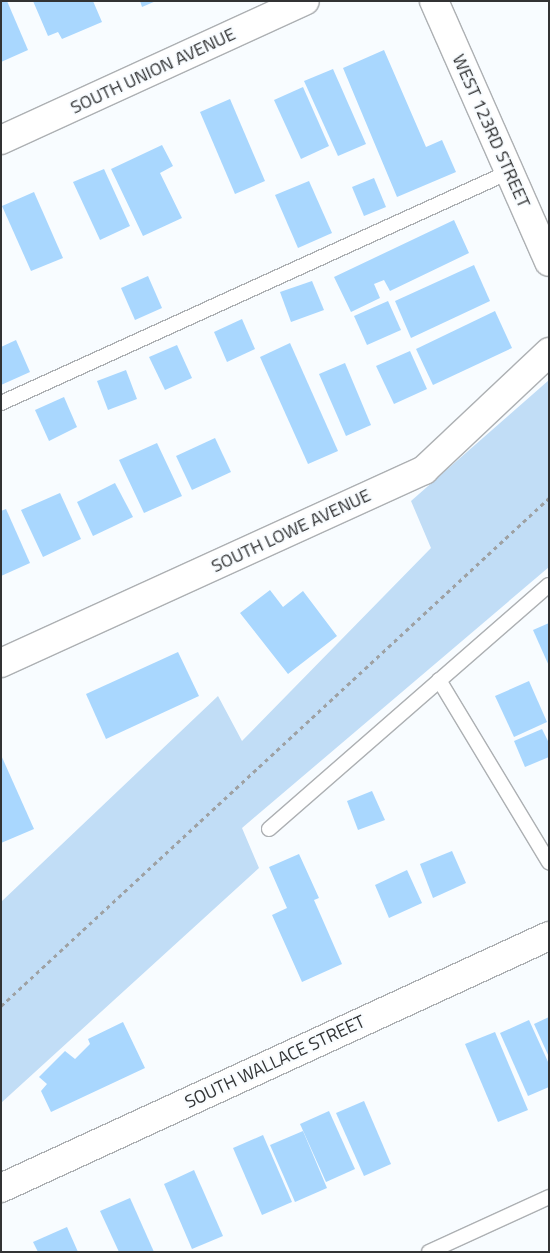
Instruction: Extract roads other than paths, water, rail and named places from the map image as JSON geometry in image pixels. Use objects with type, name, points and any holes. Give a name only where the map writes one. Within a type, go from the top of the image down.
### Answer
[{"type":"street","name":"SOUTH UNION AVENUE","points":[[1,140],[305,1]]},
{"type":"street","name":"WEST 123RD STREET","points":[[434,1],[549,262]]},
{"type":"street","name":"SOUTH LOWE AVENUE","points":[[1,663],[424,470],[549,352]]},
{"type":"street","name":"SOUTH WALLACE STREET","points":[[1,1188],[549,936]]},
{"type":"lane","points":[[1,403],[509,172]]},
{"type":"lane","points":[[269,829],[549,585]]},
{"type":"lane","points":[[439,680],[549,862]]},
{"type":"lane","points":[[429,1252],[549,1197]]}]
